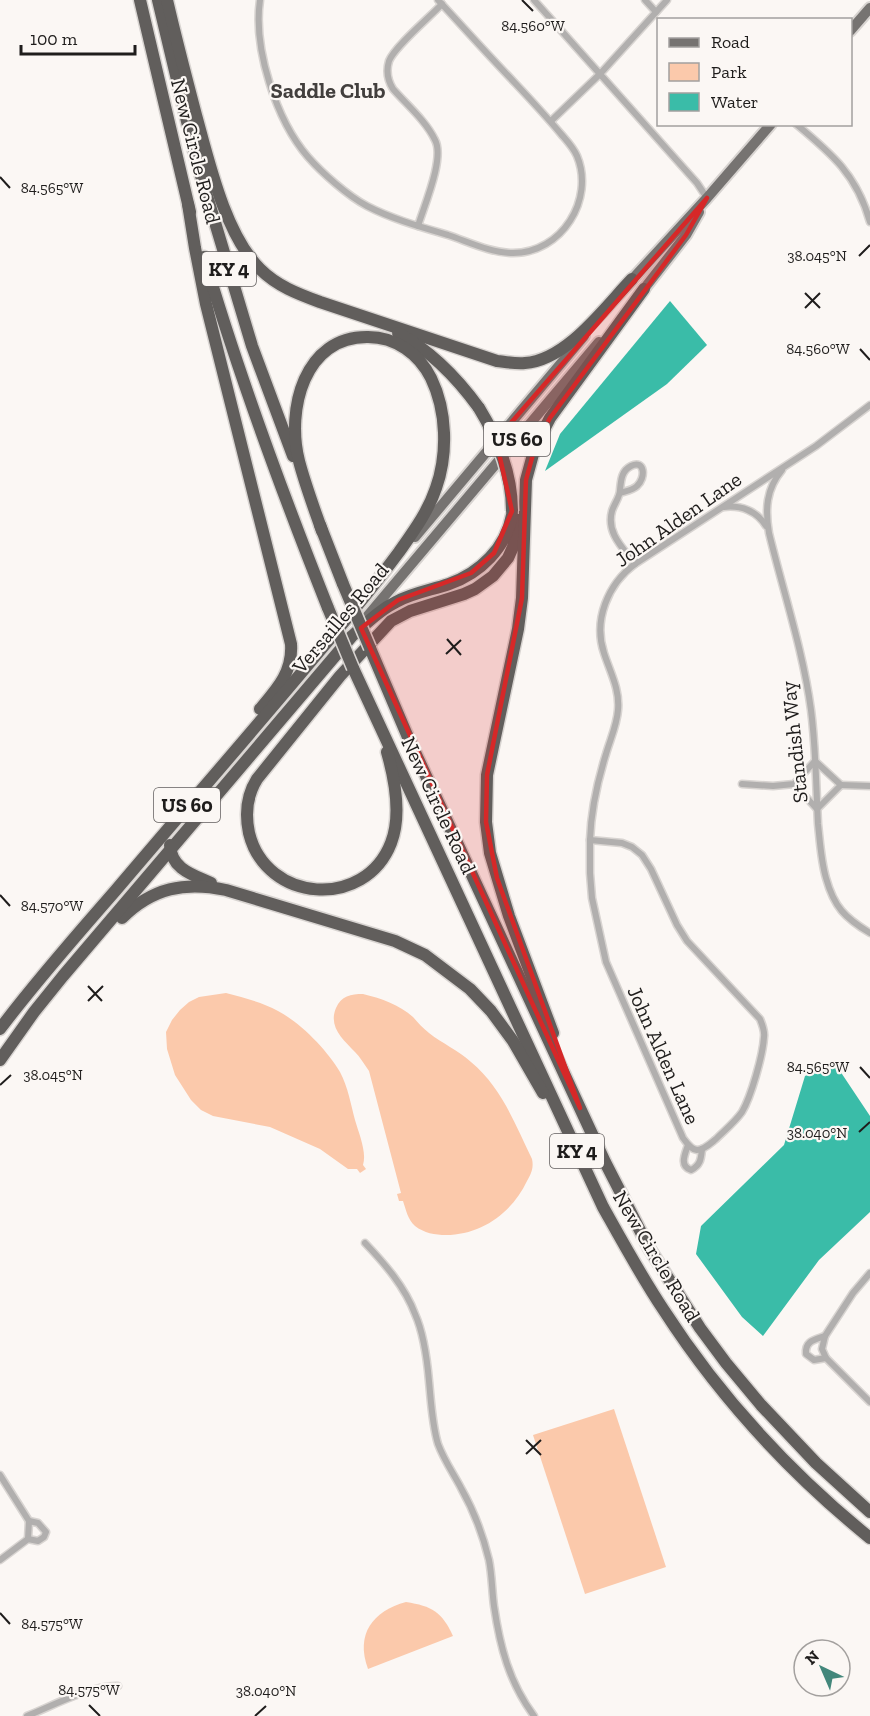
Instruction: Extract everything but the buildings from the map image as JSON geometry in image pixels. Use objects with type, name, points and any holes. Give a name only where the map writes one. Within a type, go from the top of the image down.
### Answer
[{"type":"highway","name":"New Circle Road","points":[[140,0],[188,204],[241,378],[278,482],[353,668],[603,1207],[663,1310],[702,1365],[786,1463],[870,1538]]},
{"type":"highway","name":"New Circle Road","points":[[158,0],[196,159],[246,325],[322,531],[407,735],[627,1209],[700,1328],[726,1363],[785,1431],[870,1512]]},
{"type":"highway","points":[[167,0],[212,172],[236,233],[245,250],[259,268],[282,286],[299,295],[497,361],[526,363],[560,351],[632,279]]},
{"type":"highway","points":[[188,204],[206,304],[286,619],[292,652],[289,668],[279,686],[192,800]]},
{"type":"highway","points":[[580,1108],[490,853],[486,822],[487,775],[521,608],[526,496],[530,462],[542,432],[557,408],[644,289]]},
{"type":"highway","points":[[352,636],[381,610],[393,603],[451,583],[480,567],[500,545],[509,528],[512,511],[509,479],[500,448],[479,408],[456,380],[427,353],[401,335],[371,319]]},
{"type":"highway","points":[[322,531],[298,459],[296,433],[299,396],[306,375],[330,348],[350,339],[372,337],[397,344],[417,358],[425,367],[437,393],[443,424],[443,456],[441,472],[427,509],[376,584]]},
{"type":"highway","points":[[372,705],[389,761],[394,787],[397,812],[392,842],[385,856],[376,866],[365,877],[352,883],[322,890],[286,882],[258,855],[250,837],[248,803],[257,779],[340,676],[391,621],[399,615],[464,594],[493,576],[508,558],[513,547],[517,522],[526,496]]},
{"type":"highway","name":"Versailles Road","points":[[0,1029],[25,996],[376,584]]},
{"type":"highway","name":"Versailles Road","points":[[0,1060],[63,976],[352,636]]},
{"type":"highway","points":[[170,825],[170,850],[181,869],[226,890]]},
{"type":"highway","points":[[63,976],[131,909],[162,891],[191,886],[226,890],[395,941],[425,954],[446,970],[470,989],[504,1027],[580,1158]]},
{"type":"main road","points":[[852,29],[870,8]]},
{"type":"main road","name":"Versailles Road","points":[[376,584],[632,279],[769,126]]},
{"type":"main road","name":"Versailles Road","points":[[352,636],[644,289],[686,235],[707,198]]},
{"type":"street","points":[[260,0],[258,15],[263,60],[270,85],[292,133],[308,157],[342,188],[366,205],[418,226],[494,250],[515,253],[537,248],[566,228],[579,206],[582,186],[575,153],[551,121],[440,2],[394,52],[388,65],[389,82],[393,89],[429,130],[438,146],[437,164],[418,226]]},
{"type":"street","points":[[534,0],[697,183],[707,198]]},
{"type":"street","points":[[645,0],[656,12]]},
{"type":"street","points":[[551,121],[600,74],[667,0]]},
{"type":"street","points":[[798,126],[848,173],[866,206],[870,222]]},
{"type":"street","name":"John Alden Lane","points":[[590,840],[622,843],[642,855],[651,869],[676,925],[687,941],[762,1023],[765,1036],[747,1102],[742,1112],[731,1124],[711,1144],[702,1149],[696,1150],[683,1138],[612,978],[606,962],[592,898],[590,873],[590,840],[591,813],[618,710],[617,690],[601,642],[602,616],[607,600],[627,570],[832,435],[870,400]]},
{"type":"street","name":"John Alden Lane","points":[[859,412],[870,405]]},
{"type":"street","points":[[620,493],[638,486],[644,471],[640,466],[635,464],[630,466],[620,479],[620,493],[612,510],[610,525],[617,540],[635,564]]},
{"type":"street","name":"Standish Way","points":[[786,465],[774,480],[767,498],[766,518],[807,687],[824,870],[834,900],[840,910],[847,918],[870,933]]},
{"type":"street","name":"Standish Way","points":[[723,507],[737,506],[750,510],[763,520],[769,533]]},
{"type":"street","points":[[742,784],[773,786],[794,784],[815,761],[841,784],[870,786]]},
{"type":"street","points":[[794,784],[817,809],[841,784]]},
{"type":"street","points":[[688,1145],[683,1158],[684,1164],[691,1170],[700,1162],[702,1149]]},
{"type":"street","points":[[365,1243],[382,1260],[415,1313],[424,1343],[438,1443],[450,1470],[473,1510],[482,1534],[489,1563],[498,1626],[509,1672],[521,1699],[534,1716]]},
{"type":"street","points":[[870,1273],[845,1303],[825,1336],[822,1349],[826,1358],[870,1402]]},
{"type":"street","points":[[825,1336],[807,1344],[805,1349],[806,1354],[814,1360],[826,1358]]},
{"type":"street","points":[[0,1475],[29,1521],[28,1539]]},
{"type":"street","points":[[0,1560],[28,1539],[38,1541],[44,1537],[46,1532],[38,1523],[29,1521]]},
{"type":"street","points":[[27,1716],[93,1690],[118,1686]]},
{"type":"highlighted area","points":[[707,198],[686,235],[550,418],[535,447],[526,480],[522,598],[487,775],[486,822],[497,878],[580,1108],[361,628],[398,600],[471,573],[494,553],[512,511],[496,440]]},
{"type":"green space","points":[[226,993],[253,1000],[287,1016],[313,1038],[328,1055],[340,1072],[347,1090],[362,1143],[363,1165],[366,1169],[360,1173],[357,1169],[348,1169],[320,1149],[270,1127],[213,1116],[201,1110],[191,1100],[175,1075],[167,1049],[166,1032],[172,1020],[189,1002],[199,997]]},
{"type":"green space","points":[[363,994],[383,1000],[413,1017],[429,1033],[482,1072],[499,1095],[533,1165],[521,1193],[494,1220],[459,1234],[430,1233],[413,1224],[403,1201],[399,1201],[397,1194],[401,1193],[369,1071],[335,1027],[334,1015],[341,1001],[351,995]]},
{"type":"green space","points":[[614,1409],[666,1567],[585,1594],[533,1435]]},
{"type":"green space","points":[[406,1602],[429,1608],[435,1612],[445,1621],[453,1636],[368,1669],[364,1645],[370,1626],[384,1611]]},
{"type":"water","points":[[670,301],[707,345],[667,384],[545,471],[560,434]]},
{"type":"water","points":[[834,1062],[870,1116],[870,1212],[819,1260],[763,1336],[742,1317],[696,1254],[701,1226],[784,1145],[805,1076]]},
{"type":"district","name":"Saddle Club","points":[[328,90]]}]
